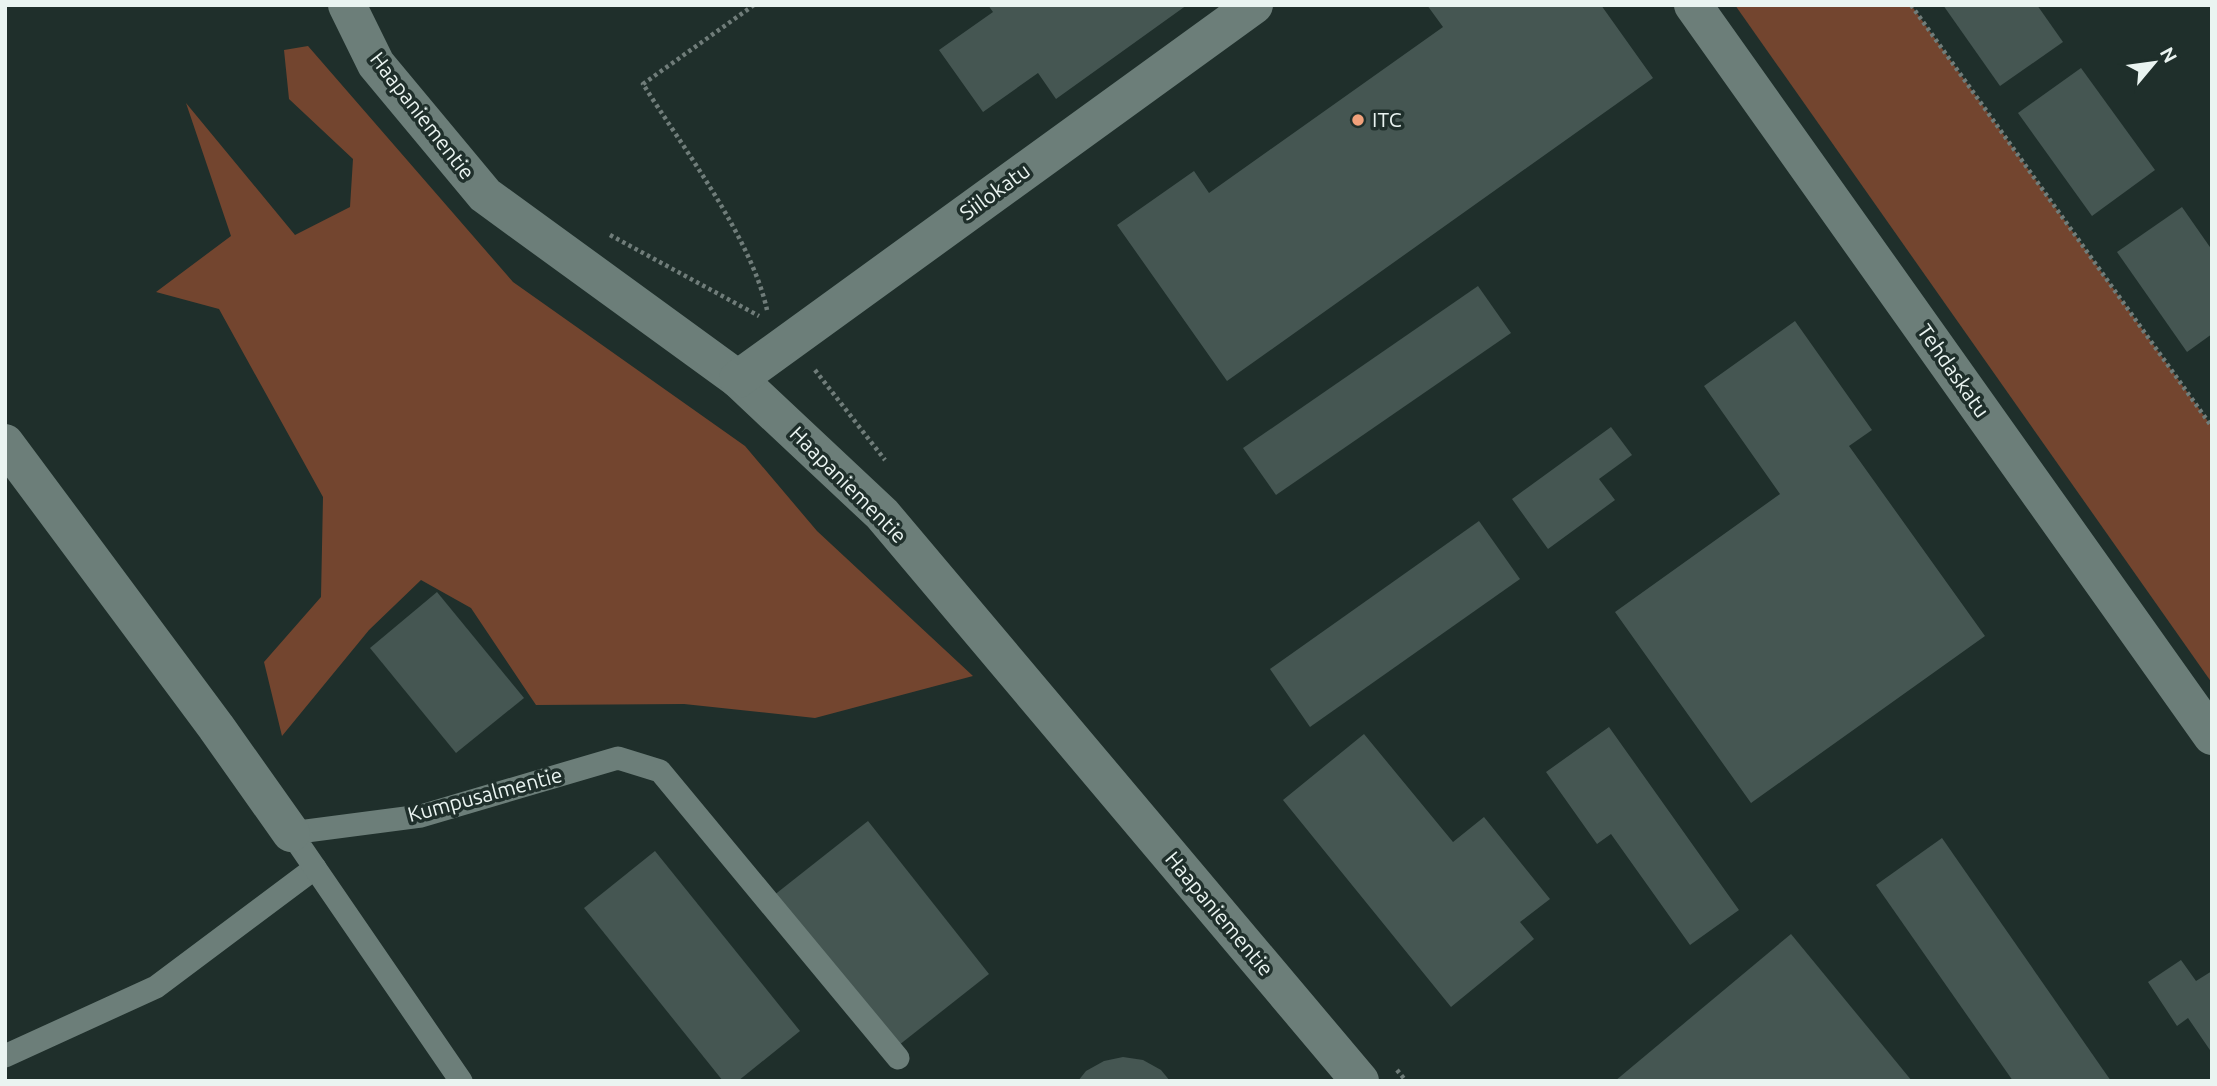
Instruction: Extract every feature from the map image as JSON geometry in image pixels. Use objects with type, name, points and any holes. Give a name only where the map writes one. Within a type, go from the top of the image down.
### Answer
[{"type":"street","name":"Haapaniementie","points":[[347,5],[376,64],[485,195],[738,379],[882,514],[1360,1081]]},
{"type":"street","name":"Siilokatu","points":[[738,379],[1254,5]]},
{"type":"street","name":"Tehdaskatu","points":[[1693,5],[2212,736]]},
{"type":"street","points":[[5,443],[216,727],[291,833]]},
{"type":"lane","name":"Kumpusalmentie","points":[[291,833],[421,816],[618,758],[660,771],[898,1058]]},
{"type":"lane","points":[[291,833],[461,1081]]},
{"type":"lane","points":[[5,1056],[156,987],[315,868]]},
{"type":"path","points":[[754,5],[643,84],[734,230],[763,292],[769,321]]},
{"type":"path","points":[[1912,5],[2212,427]]},
{"type":"shaded area","points":[[1735,5],[1911,5],[2212,427],[2212,683]]},
{"type":"shaded area","points":[[308,46],[513,282],[745,446],[817,531],[973,676],[815,718],[684,704],[536,705],[471,608],[421,580],[369,630],[282,736],[264,662],[321,597],[323,497],[219,309],[156,292],[231,236],[186,103],[295,235],[350,207],[353,159],[289,99],[284,50]]},
{"type":"building","points":[[988,5],[1187,5],[1056,99],[1038,73],[983,112],[939,50],[993,12]]},
{"type":"building","points":[[1427,5],[1601,5],[1653,78],[1227,381],[1117,225],[1194,171],[1209,193],[1443,27]]},
{"type":"building","points":[[1943,5],[2037,5],[2063,42],[2000,86]]},
{"type":"building","points":[[2081,68],[2155,170],[2092,216],[2018,113]]},
{"type":"building","points":[[2182,207],[2212,250],[2212,334],[2187,352],[2117,252]]},
{"type":"building","points":[[1478,286],[1511,333],[1276,495],[1243,448]]},
{"type":"building","points":[[1795,321],[1872,430],[1849,446],[1985,636],[1751,803],[1615,612],[1780,494],[1704,386]]},
{"type":"building","points":[[1611,427],[1632,455],[1599,479],[1615,500],[1548,549],[1512,499]]},
{"type":"building","points":[[1479,521],[1520,579],[1310,727],[1270,669]]},
{"type":"building","points":[[437,592],[524,698],[456,753],[370,648]]},
{"type":"building","points":[[1609,727],[1739,910],[1690,945],[1611,834],[1597,844],[1546,772]]},
{"type":"building","points":[[1364,734],[1453,842],[1484,817],[1550,899],[1520,922],[1534,939],[1451,1007],[1283,800]]},
{"type":"building","points":[[868,821],[989,974],[894,1049],[773,896]]},
{"type":"building","points":[[1942,838],[2111,1081],[2013,1081],[1876,885]]},
{"type":"building","points":[[655,851],[800,1031],[738,1081],[723,1081],[584,908]]},
{"type":"building","points":[[1791,934],[1912,1081],[1615,1081]]},
{"type":"building","points":[[2181,960],[2196,981],[2212,971],[2212,1053],[2188,1018],[2177,1026],[2148,982]]},
{"type":"building","points":[[1123,1057],[1143,1060],[1161,1070],[1170,1081],[1078,1081],[1086,1071],[1104,1061]]},
{"type":"place","name":"ITC","points":[[1358,120]]}]
